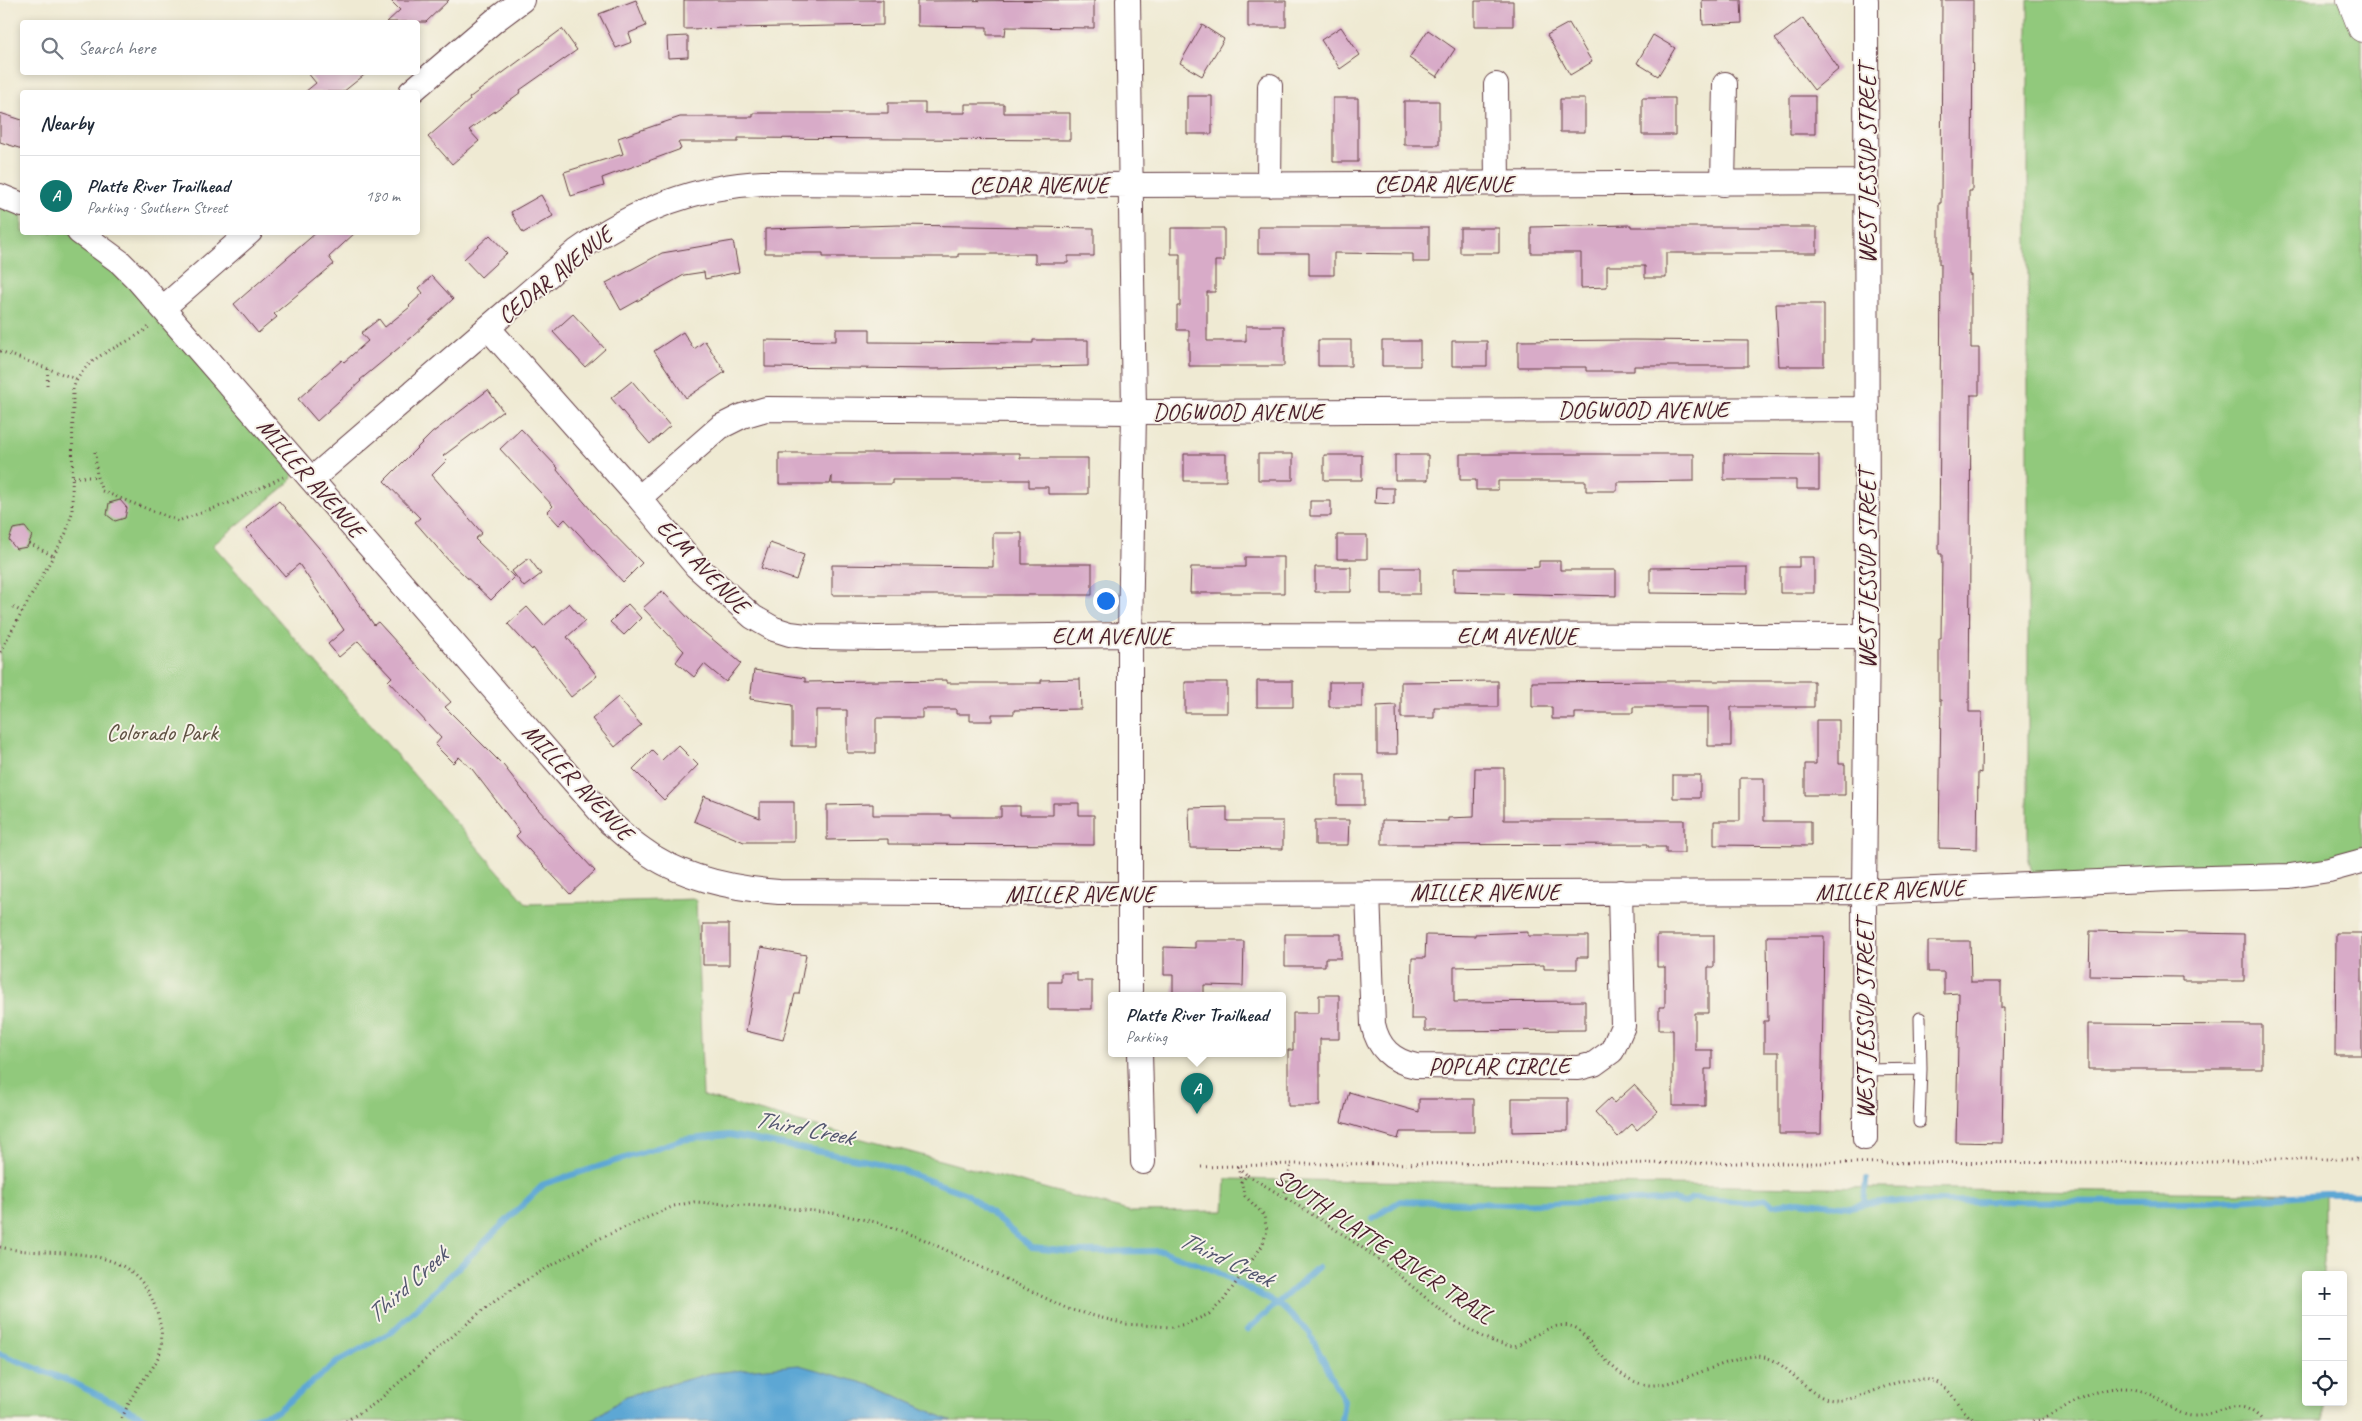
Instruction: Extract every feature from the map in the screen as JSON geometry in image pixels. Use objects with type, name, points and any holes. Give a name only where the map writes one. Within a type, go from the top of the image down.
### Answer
[{"type":"street","points":[[414,90],[494,21],[522,0]]},
{"type":"street","points":[[1128,0],[1134,412],[1130,635],[1130,992]]},
{"type":"street","name":"WEST JESSUP STREET","points":[[1865,1138],[1864,892],[1868,636],[1866,0]]},
{"type":"street","points":[[2351,0],[2362,28]]},
{"type":"street","points":[[1724,184],[1726,84]]},
{"type":"street","points":[[1496,85],[1497,184]]},
{"type":"street","points":[[1269,185],[1270,86]]},
{"type":"street","name":"CEDAR AVENUE","points":[[306,472],[489,329],[577,251],[602,233],[680,196],[741,184],[1269,185],[1866,182]]},
{"type":"street","points":[[0,196],[20,204]]},
{"type":"street","name":"MILLER AVENUE","points":[[82,235],[120,262],[158,316],[306,472],[609,822],[642,850],[659,860],[694,876],[715,882],[749,890],[778,892],[1130,894],[1864,892],[2290,876],[2328,870],[2362,861]]},
{"type":"street","points":[[158,316],[247,235]]},
{"type":"street","name":"ELM AVENUE","points":[[489,329],[696,566],[753,617],[774,629],[790,634],[878,638],[1130,635],[1868,636]]},
{"type":"street","name":"DOGWOOD AVENUE","points":[[638,498],[720,428],[742,416],[766,409],[1134,412],[1868,409]]},
{"type":"street","name":"POPLAR CIRCLE","points":[[1368,893],[1373,1024],[1376,1036],[1382,1047],[1392,1058],[1403,1064],[1416,1066],[1578,1068],[1594,1064],[1612,1051],[1623,1026],[1620,892]]},
{"type":"street","points":[[1140,1057],[1143,1162]]},
{"type":"lane","points":[[1919,1122],[1920,1018]]},
{"type":"lane","points":[[1866,1070],[1921,1069]]},
{"type":"path","points":[[0,652],[66,533],[72,512],[73,388],[76,379],[96,358],[130,339],[158,316]]},
{"type":"path","points":[[0,351],[76,379]]},
{"type":"path","points":[[47,386],[48,368]]},
{"type":"path","points":[[95,452],[97,477],[102,491],[178,521],[192,517],[280,479],[306,472]]},
{"type":"path","points":[[72,477],[97,477]]},
{"type":"path","points":[[29,543],[53,556]]},
{"type":"path","points":[[13,607],[22,612]]},
{"type":"path","points":[[1201,1168],[1291,1164],[2239,1162],[2266,1159],[2362,1159]]},
{"type":"path","points":[[1284,1197],[1291,1164]]},
{"type":"path","name":"SOUTH PLATTE RIVER TRAIL","points":[[1238,1167],[1247,1175],[1381,1261],[1468,1329],[1494,1342],[1515,1346],[1543,1330],[1563,1324],[1571,1325],[1578,1329],[1622,1376],[1637,1382],[1654,1385],[1742,1358],[1758,1356],[1774,1360],[1822,1398],[1838,1401],[1897,1382],[1921,1379],[1935,1382],[1948,1390],[1970,1418],[1976,1421]]},
{"type":"path","name":"SOUTH PLATTE RIVER TRAIL","points":[[346,1421],[374,1404],[484,1309],[521,1283],[596,1240],[674,1206],[694,1202],[833,1213],[880,1224],[925,1240],[1068,1309],[1125,1324],[1157,1327],[1186,1324],[1209,1314],[1223,1301],[1262,1246],[1267,1231],[1264,1215],[1244,1196],[1238,1167]]},
{"type":"path","name":"SOUTH PLATTE RIVER TRAIL","points":[[1241,1182],[1247,1175]]},
{"type":"path","points":[[0,1247],[14,1250],[72,1252],[109,1259],[137,1277],[151,1294],[159,1317],[162,1335],[159,1353],[151,1371],[129,1402],[121,1421]]},
{"type":"path","points":[[2033,1421],[2040,1420],[2097,1391],[2116,1386],[2141,1391],[2192,1416],[2238,1406],[2257,1415],[2262,1421]]},
{"type":"green space","points":[[2028,0],[2351,0],[2362,28],[2362,861],[2035,885],[2028,856]]},
{"type":"green space","name":"Colorado Park","points":[[0,196],[20,204],[20,235],[81,235],[300,465],[288,484],[213,545],[527,904],[696,899],[703,1096],[1132,1212],[1224,1211],[1226,1179],[2324,1194],[2324,1271],[2302,1271],[2302,1406],[2324,1406],[2324,1421],[951,1421],[874,1386],[626,1396],[591,1421],[0,1421]]},
{"type":"water","points":[[799,1365],[874,1386],[951,1421],[591,1421],[626,1396],[711,1373]]},
{"type":"building","points":[[390,0],[449,0],[426,22],[420,22],[420,20],[389,20],[400,10]]},
{"type":"building","points":[[636,0],[646,26],[629,33],[632,42],[616,48],[599,14]]},
{"type":"building","points":[[684,0],[883,0],[883,25],[684,29]]},
{"type":"building","points":[[1094,0],[1094,28],[1006,27],[1005,35],[987,35],[987,27],[917,26],[917,1]]},
{"type":"building","points":[[1702,0],[1741,0],[1742,23],[1703,25]]},
{"type":"building","points":[[1942,0],[1973,0],[1972,191],[1969,191],[1969,275],[1971,275],[1971,348],[1979,348],[1979,395],[1971,395],[1969,712],[1982,712],[1981,773],[1978,772],[1977,849],[1939,848],[1941,700],[1939,700],[1939,638],[1941,638],[1942,554],[1939,554],[1941,264],[1939,264],[1939,203],[1941,203]]},
{"type":"building","points":[[1248,1],[1286,1],[1286,27],[1248,27]]},
{"type":"building","points":[[1475,1],[1513,1],[1513,26],[1475,26]]},
{"type":"building","points":[[1803,18],[1839,69],[1814,90],[1775,39]]},
{"type":"building","points":[[1569,23],[1592,62],[1570,75],[1547,35]]},
{"type":"building","points":[[1202,25],[1224,39],[1202,76],[1180,63]]},
{"type":"building","points":[[1341,27],[1360,55],[1340,69],[1321,40]]},
{"type":"building","points":[[562,29],[577,50],[520,90],[521,92],[469,130],[479,141],[452,164],[428,137],[470,100],[469,98]]},
{"type":"building","points":[[1428,30],[1455,49],[1437,77],[1409,58]]},
{"type":"building","points":[[1653,35],[1675,48],[1658,76],[1637,63]]},
{"type":"building","points":[[688,36],[688,57],[668,58],[667,37]]},
{"type":"building","points":[[309,75],[364,75],[346,90],[307,90],[316,83]]},
{"type":"building","points":[[1187,96],[1212,96],[1212,134],[1187,134]]},
{"type":"building","points":[[1790,96],[1815,96],[1815,134],[1790,134]]},
{"type":"building","points":[[1333,98],[1358,98],[1358,162],[1333,162]]},
{"type":"building","points":[[1642,98],[1675,98],[1675,135],[1642,135]]},
{"type":"building","points":[[1560,99],[1585,99],[1585,132],[1560,132]]},
{"type":"building","points":[[1404,101],[1439,101],[1439,145],[1404,145]]},
{"type":"building","points":[[888,103],[925,103],[925,113],[965,113],[965,104],[1004,104],[1004,113],[1070,113],[1070,140],[738,138],[738,142],[678,142],[681,149],[602,178],[604,186],[571,196],[564,172],[623,154],[618,138],[680,117],[753,117],[753,113],[888,113]]},
{"type":"building","points":[[0,113],[20,119],[20,148],[0,142]]},
{"type":"building","points":[[541,195],[553,216],[523,233],[511,212]]},
{"type":"building","points":[[898,225],[1094,228],[1094,256],[1068,256],[1068,263],[1035,263],[1035,254],[958,254],[958,257],[823,257],[823,253],[765,253],[765,229]]},
{"type":"building","points":[[1631,225],[1631,227],[1817,227],[1817,253],[1666,253],[1666,278],[1645,278],[1645,266],[1607,266],[1607,287],[1581,288],[1581,253],[1531,253],[1531,227]]},
{"type":"building","points":[[1258,227],[1429,227],[1429,262],[1413,262],[1413,254],[1334,253],[1334,275],[1309,275],[1309,253],[1258,253]]},
{"type":"building","points":[[1171,228],[1224,228],[1224,261],[1215,261],[1215,292],[1207,292],[1207,341],[1246,341],[1246,326],[1284,326],[1284,366],[1189,366],[1189,330],[1177,330],[1177,306],[1180,306],[1180,254],[1171,254]]},
{"type":"building","points":[[1460,228],[1499,228],[1499,253],[1460,253]]},
{"type":"building","points":[[314,235],[353,235],[329,257],[334,264],[274,314],[277,317],[258,333],[234,304]]},
{"type":"building","points":[[490,235],[507,253],[481,277],[464,259]]},
{"type":"building","points":[[733,241],[739,272],[705,279],[704,272],[684,275],[621,310],[606,283],[662,253]]},
{"type":"building","points":[[432,276],[453,299],[412,337],[360,380],[317,421],[298,399],[342,360],[344,362],[368,341],[361,333],[379,319],[385,327],[410,307],[423,293],[419,288]]},
{"type":"building","points":[[1776,304],[1824,304],[1824,366],[1779,366]]},
{"type":"building","points":[[573,314],[605,349],[585,367],[553,332]]},
{"type":"building","points":[[836,329],[870,329],[870,342],[1033,343],[1033,340],[1088,340],[1088,366],[934,369],[765,367],[765,340],[836,341]]},
{"type":"building","points":[[683,332],[694,349],[705,341],[725,372],[686,398],[654,351]]},
{"type":"building","points":[[1318,340],[1351,340],[1351,366],[1318,366]]},
{"type":"building","points":[[1382,341],[1420,341],[1420,366],[1382,366]]},
{"type":"building","points":[[1452,341],[1487,341],[1487,366],[1452,366]]},
{"type":"building","points":[[1518,341],[1748,341],[1748,366],[1634,366],[1634,371],[1586,371],[1586,367],[1518,367]]},
{"type":"building","points":[[632,381],[670,426],[650,444],[611,398]]},
{"type":"building","points":[[488,390],[503,411],[443,456],[447,460],[432,475],[482,533],[475,539],[514,577],[491,600],[449,561],[415,522],[420,518],[384,481],[432,433]]},
{"type":"building","points":[[521,429],[558,468],[557,470],[596,516],[642,563],[623,582],[565,519],[559,525],[547,512],[553,506],[500,449]]},
{"type":"building","points":[[779,453],[1020,453],[1020,458],[1088,458],[1088,494],[1048,494],[1048,487],[1029,487],[1029,480],[892,480],[892,484],[832,484],[832,476],[830,484],[779,484]]},
{"type":"building","points":[[1184,454],[1226,454],[1226,481],[1184,481]]},
{"type":"building","points":[[1258,454],[1293,454],[1293,480],[1258,480]]},
{"type":"building","points":[[1460,454],[1694,454],[1694,481],[1617,482],[1617,491],[1586,491],[1586,481],[1498,481],[1498,490],[1476,490],[1476,480],[1460,480]]},
{"type":"building","points":[[1724,454],[1819,455],[1819,489],[1796,489],[1796,480],[1724,480]]},
{"type":"building","points":[[1324,455],[1362,455],[1362,480],[1324,480]]},
{"type":"building","points":[[1395,455],[1428,455],[1428,480],[1395,480]]},
{"type":"building","points":[[1376,488],[1394,488],[1394,504],[1375,503]]},
{"type":"building","points":[[120,500],[127,508],[125,518],[115,521],[107,515],[109,503]]},
{"type":"building","points":[[279,501],[330,561],[374,625],[378,622],[451,702],[445,707],[504,766],[536,807],[595,871],[570,894],[516,836],[520,832],[472,769],[459,757],[453,763],[435,745],[441,738],[388,681],[392,677],[358,641],[339,657],[328,644],[344,630],[299,564],[285,576],[246,529]]},
{"type":"building","points":[[1310,501],[1331,501],[1331,516],[1310,516]]},
{"type":"building","points":[[25,527],[32,536],[27,547],[16,549],[9,540],[13,529]]},
{"type":"building","points":[[993,533],[1022,533],[1022,564],[1092,564],[1092,595],[832,595],[832,565],[993,567]]},
{"type":"building","points":[[1337,535],[1367,535],[1367,559],[1337,559]]},
{"type":"building","points":[[770,543],[804,555],[796,580],[761,568]]},
{"type":"building","points":[[1245,557],[1284,557],[1284,593],[1190,593],[1191,567],[1245,567]]},
{"type":"building","points":[[1799,557],[1814,557],[1814,593],[1780,593],[1780,567],[1799,567]]},
{"type":"building","points":[[529,558],[541,574],[524,587],[512,571]]},
{"type":"building","points":[[1539,561],[1560,561],[1560,570],[1616,570],[1616,596],[1454,592],[1454,568],[1539,567]]},
{"type":"building","points":[[1315,567],[1351,567],[1351,592],[1315,592]]},
{"type":"building","points":[[1747,567],[1747,594],[1650,593],[1650,568]]},
{"type":"building","points":[[1382,568],[1420,568],[1420,594],[1382,594]]},
{"type":"building","points":[[662,591],[693,623],[741,663],[726,682],[704,664],[694,677],[676,662],[684,651],[643,608]]},
{"type":"building","points":[[569,603],[585,621],[567,637],[597,676],[571,697],[533,648],[532,650],[508,624],[527,607],[544,626]]},
{"type":"building","points":[[628,604],[641,618],[624,635],[610,622]]},
{"type":"building","points":[[754,670],[805,678],[805,682],[947,680],[947,683],[1041,683],[1041,680],[1080,679],[1081,709],[1014,710],[1014,714],[992,714],[992,721],[970,721],[970,714],[956,714],[956,709],[922,709],[922,718],[876,718],[876,753],[847,753],[847,710],[816,710],[816,746],[792,746],[792,705],[750,699]]},
{"type":"building","points":[[1257,681],[1293,681],[1293,707],[1257,707]]},
{"type":"building","points":[[1498,681],[1498,707],[1434,707],[1434,718],[1401,718],[1401,682]]},
{"type":"building","points":[[1814,681],[1814,707],[1731,707],[1731,746],[1708,746],[1708,707],[1633,707],[1633,713],[1575,713],[1575,719],[1552,719],[1552,707],[1532,707],[1532,682]]},
{"type":"building","points":[[1185,682],[1227,682],[1227,713],[1185,713]]},
{"type":"building","points":[[1329,682],[1362,682],[1362,707],[1329,707]]},
{"type":"building","points":[[618,697],[641,725],[615,747],[592,719]]},
{"type":"building","points":[[1396,705],[1397,754],[1377,754],[1377,706]]},
{"type":"building","points":[[1816,720],[1839,720],[1839,764],[1845,764],[1845,795],[1805,795],[1805,764],[1816,764]]},
{"type":"building","points":[[678,745],[698,765],[664,800],[633,769],[652,750],[662,760]]},
{"type":"building","points":[[1475,768],[1504,768],[1504,820],[1684,820],[1684,853],[1666,853],[1666,847],[1648,847],[1648,844],[1382,845],[1382,820],[1448,821],[1448,818],[1474,817]]},
{"type":"building","points":[[1337,775],[1364,775],[1364,805],[1337,805]]},
{"type":"building","points":[[1673,775],[1700,775],[1700,798],[1673,798]]},
{"type":"building","points":[[1740,778],[1764,778],[1764,821],[1811,821],[1811,846],[1714,845],[1714,821],[1740,821]]},
{"type":"building","points":[[704,796],[760,818],[760,802],[794,802],[794,842],[744,842],[694,821]]},
{"type":"building","points":[[1053,803],[1079,803],[1079,815],[1094,815],[1094,845],[888,844],[888,839],[827,840],[827,805],[873,804],[873,815],[1001,817],[1001,806],[1020,806],[1020,815],[1053,815]]},
{"type":"building","points":[[1227,807],[1227,821],[1283,821],[1283,849],[1190,848],[1189,808]]},
{"type":"building","points":[[1315,820],[1349,820],[1348,845],[1315,845]]},
{"type":"building","points":[[703,924],[729,924],[729,965],[703,965]]},
{"type":"building","points":[[2090,931],[2244,934],[2244,981],[2182,981],[2182,977],[2089,976]]},
{"type":"building","points":[[1528,932],[1528,936],[1588,936],[1588,957],[1577,957],[1577,969],[1544,969],[1544,965],[1454,967],[1454,1002],[1585,1001],[1585,1030],[1425,1031],[1425,1019],[1411,1019],[1412,958],[1425,958],[1426,935],[1475,936],[1475,934]]},
{"type":"building","points":[[2336,933],[2362,933],[2362,1055],[2335,1055]]},
{"type":"building","points":[[1285,934],[1341,934],[1341,958],[1325,958],[1325,966],[1285,966]]},
{"type":"building","points":[[1657,935],[1714,935],[1714,967],[1708,967],[1708,1013],[1695,1013],[1695,1050],[1712,1050],[1712,1069],[1705,1069],[1705,1106],[1673,1106],[1673,1030],[1659,1030],[1659,1007],[1665,1007],[1665,967],[1657,967]]},
{"type":"building","points":[[1767,936],[1824,936],[1821,1134],[1779,1134],[1779,1052],[1764,1052],[1764,1021],[1768,1021]]},
{"type":"building","points":[[1195,941],[1244,941],[1243,986],[1204,985],[1204,992],[1173,992],[1173,975],[1164,975],[1164,947],[1195,948]]},
{"type":"building","points":[[1928,941],[1970,941],[1971,982],[2001,982],[2001,1008],[2004,1008],[2002,1143],[1956,1142],[1959,993],[1944,994],[1944,972],[1928,972]]},
{"type":"building","points":[[761,947],[806,955],[799,994],[795,994],[783,1040],[746,1031]]},
{"type":"building","points":[[1061,973],[1077,973],[1077,981],[1092,981],[1092,1009],[1048,1009],[1048,982],[1061,982]]},
{"type":"building","points":[[1319,995],[1339,995],[1339,1039],[1320,1039],[1320,1106],[1288,1106],[1288,1050],[1293,1050],[1293,1013],[1319,1013]]},
{"type":"building","points":[[2088,1024],[2262,1025],[2262,1069],[2088,1069]]},
{"type":"building","points":[[1634,1085],[1658,1111],[1637,1130],[1632,1124],[1618,1137],[1595,1112],[1610,1098],[1614,1103]]},
{"type":"building","points":[[1349,1092],[1419,1112],[1419,1099],[1474,1099],[1474,1132],[1400,1132],[1398,1139],[1341,1122]]},
{"type":"building","points":[[1512,1098],[1568,1098],[1568,1131],[1512,1132]]},
{"type":"waterway","name":"Third Creek","points":[[240,1421],[276,1412],[337,1362],[393,1331],[544,1184],[681,1140],[729,1135],[884,1164],[967,1194],[1032,1248],[1072,1252],[1162,1251],[1211,1269],[1281,1306],[1309,1332],[1344,1401],[1341,1421]]},
{"type":"waterway","points":[[1373,1218],[1400,1201],[1507,1204],[1672,1200],[1684,1203],[1692,1198],[1745,1202],[1766,1199],[1773,1205],[1799,1201],[1850,1207],[1864,1204],[1866,1180]]},
{"type":"waterway","points":[[1864,1204],[1902,1201],[2204,1202],[2324,1194],[2362,1194]]},
{"type":"waterway","points":[[1247,1330],[1318,1267]]},
{"type":"waterway","name":"Third Creek","points":[[0,1354],[74,1383],[150,1421]]},
{"type":"place","name":"Platte River Trailhead","points":[[1197,1114]]}]
